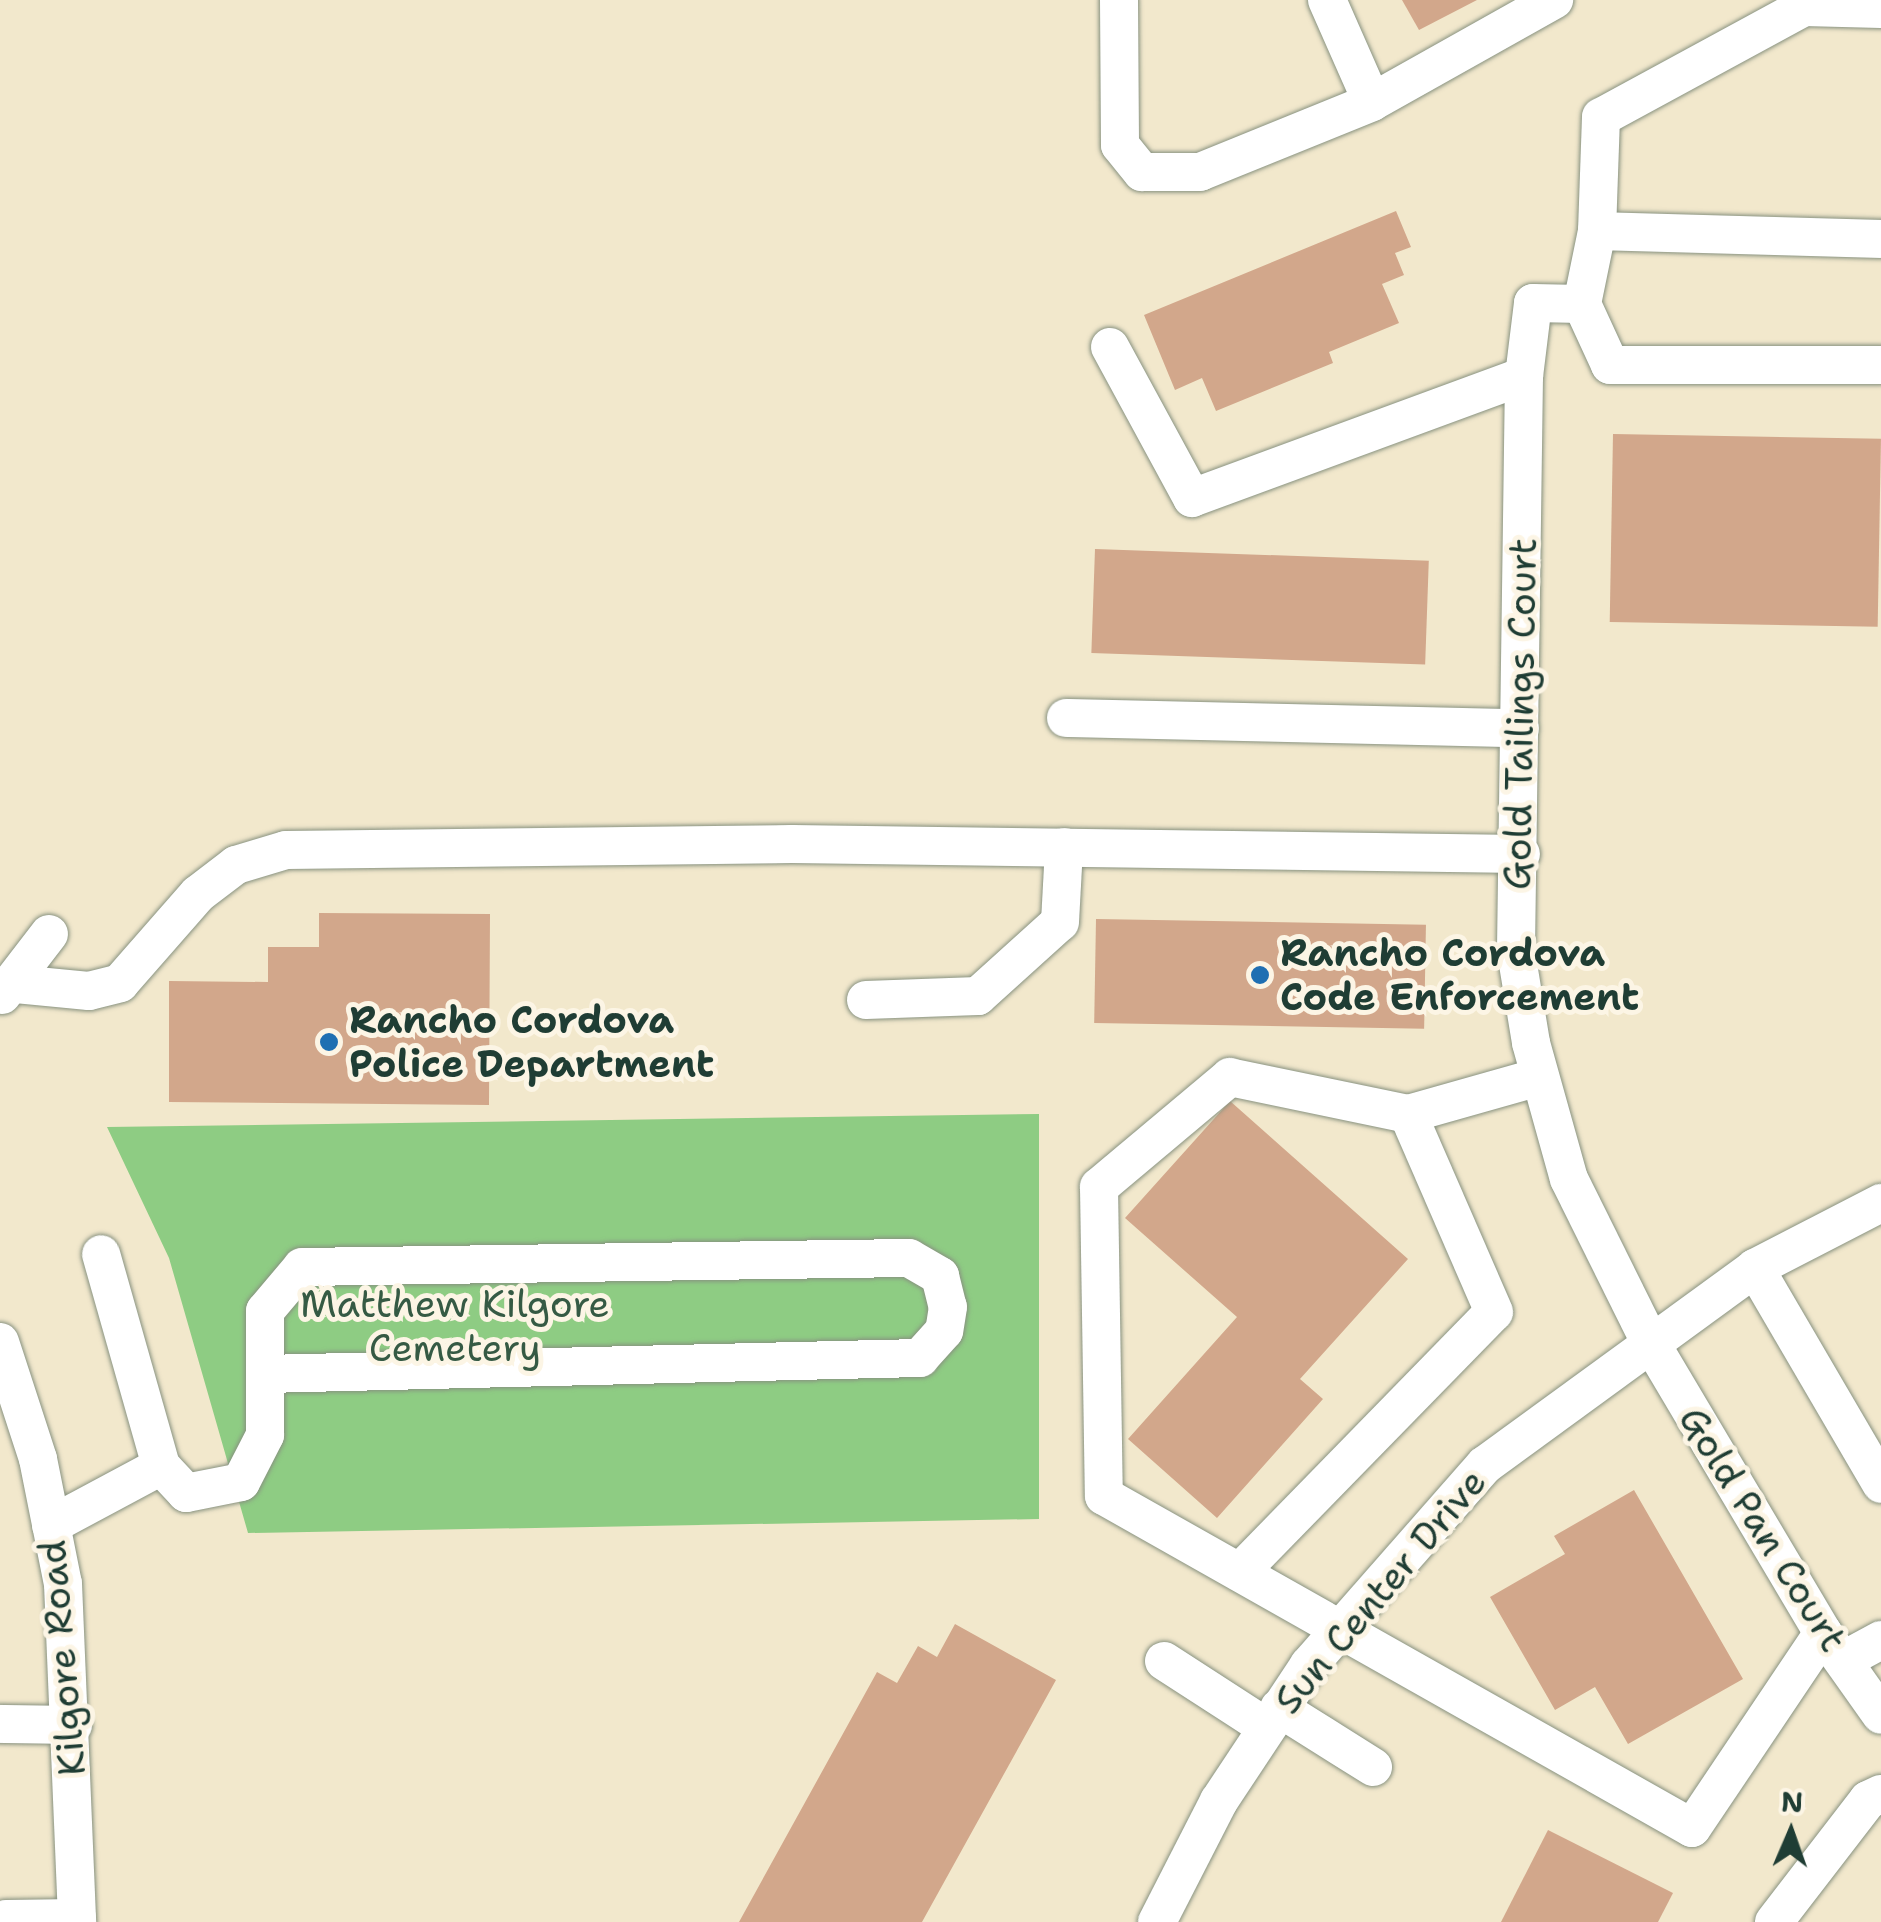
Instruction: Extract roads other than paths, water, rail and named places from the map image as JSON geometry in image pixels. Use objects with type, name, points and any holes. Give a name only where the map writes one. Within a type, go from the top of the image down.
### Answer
[{"type":"street","points":[[1119,0],[1120,144],[1142,172],[1200,172],[1372,102],[1554,0]]},
{"type":"street","points":[[1327,0],[1372,102]]},
{"type":"street","points":[[1881,9],[1804,8],[1601,117],[1597,231],[1582,304],[1610,365],[1881,365]]},
{"type":"street","points":[[1597,231],[1881,239]]},
{"type":"street","name":"Gold Tailings Court","points":[[1582,304],[1533,303],[1524,376],[1522,854],[1516,952],[1538,1077],[1570,1179],[1648,1340]]},
{"type":"street","points":[[1110,347],[1192,498],[1524,376]]},
{"type":"street","points":[[1066,718],[1520,728]]},
{"type":"street","points":[[8,990],[89,991],[120,983],[198,894],[236,865],[286,850],[1064,847],[1522,854]]},
{"type":"street","points":[[866,1000],[978,996],[1060,922],[1064,847]]},
{"type":"street","points":[[8,990],[49,934]]},
{"type":"street","points":[[1538,1077],[1408,1114],[1230,1077],[1100,1188],[1104,1496],[1692,1828],[1833,1646],[1881,1640]]},
{"type":"street","points":[[1240,1572],[1494,1312],[1408,1114]]},
{"type":"street","name":"Sun Center Drive","points":[[1157,1922],[1272,1718],[1340,1628],[1485,1465],[1648,1340],[1755,1268],[1881,1202]]},
{"type":"street","points":[[100,1254],[161,1466],[186,1493],[241,1482],[266,1435],[265,1374],[265,1311],[283,1282],[302,1267],[909,1258],[940,1276],[948,1307],[944,1332],[920,1358],[265,1374]]},
{"type":"street","points":[[1755,1268],[1881,1484]]},
{"type":"street","name":"Gold Pan Court","points":[[1648,1340],[1833,1646],[1881,1715]]},
{"type":"street","name":"Kilgore Road","points":[[0,1342],[51,1524],[63,1584],[72,1725],[77,1920]]},
{"type":"street","points":[[51,1524],[161,1466]]},
{"type":"street","points":[[1164,1661],[1373,1767]]},
{"type":"street","points":[[0,1724],[72,1725]]},
{"type":"street","points":[[1774,1922],[1868,1800],[1881,1794]]},
{"type":"street","points":[[6,1919],[77,1920]]},
{"type":"place","name":"Rancho Cordova Code Enforcement","points":[[1260,975]]},
{"type":"place","name":"Rancho Cordova Police Department","points":[[329,1042]]},
{"type":"park label","name":"Matthew Kilgore Cemetery","points":[[455,1326]]}]
